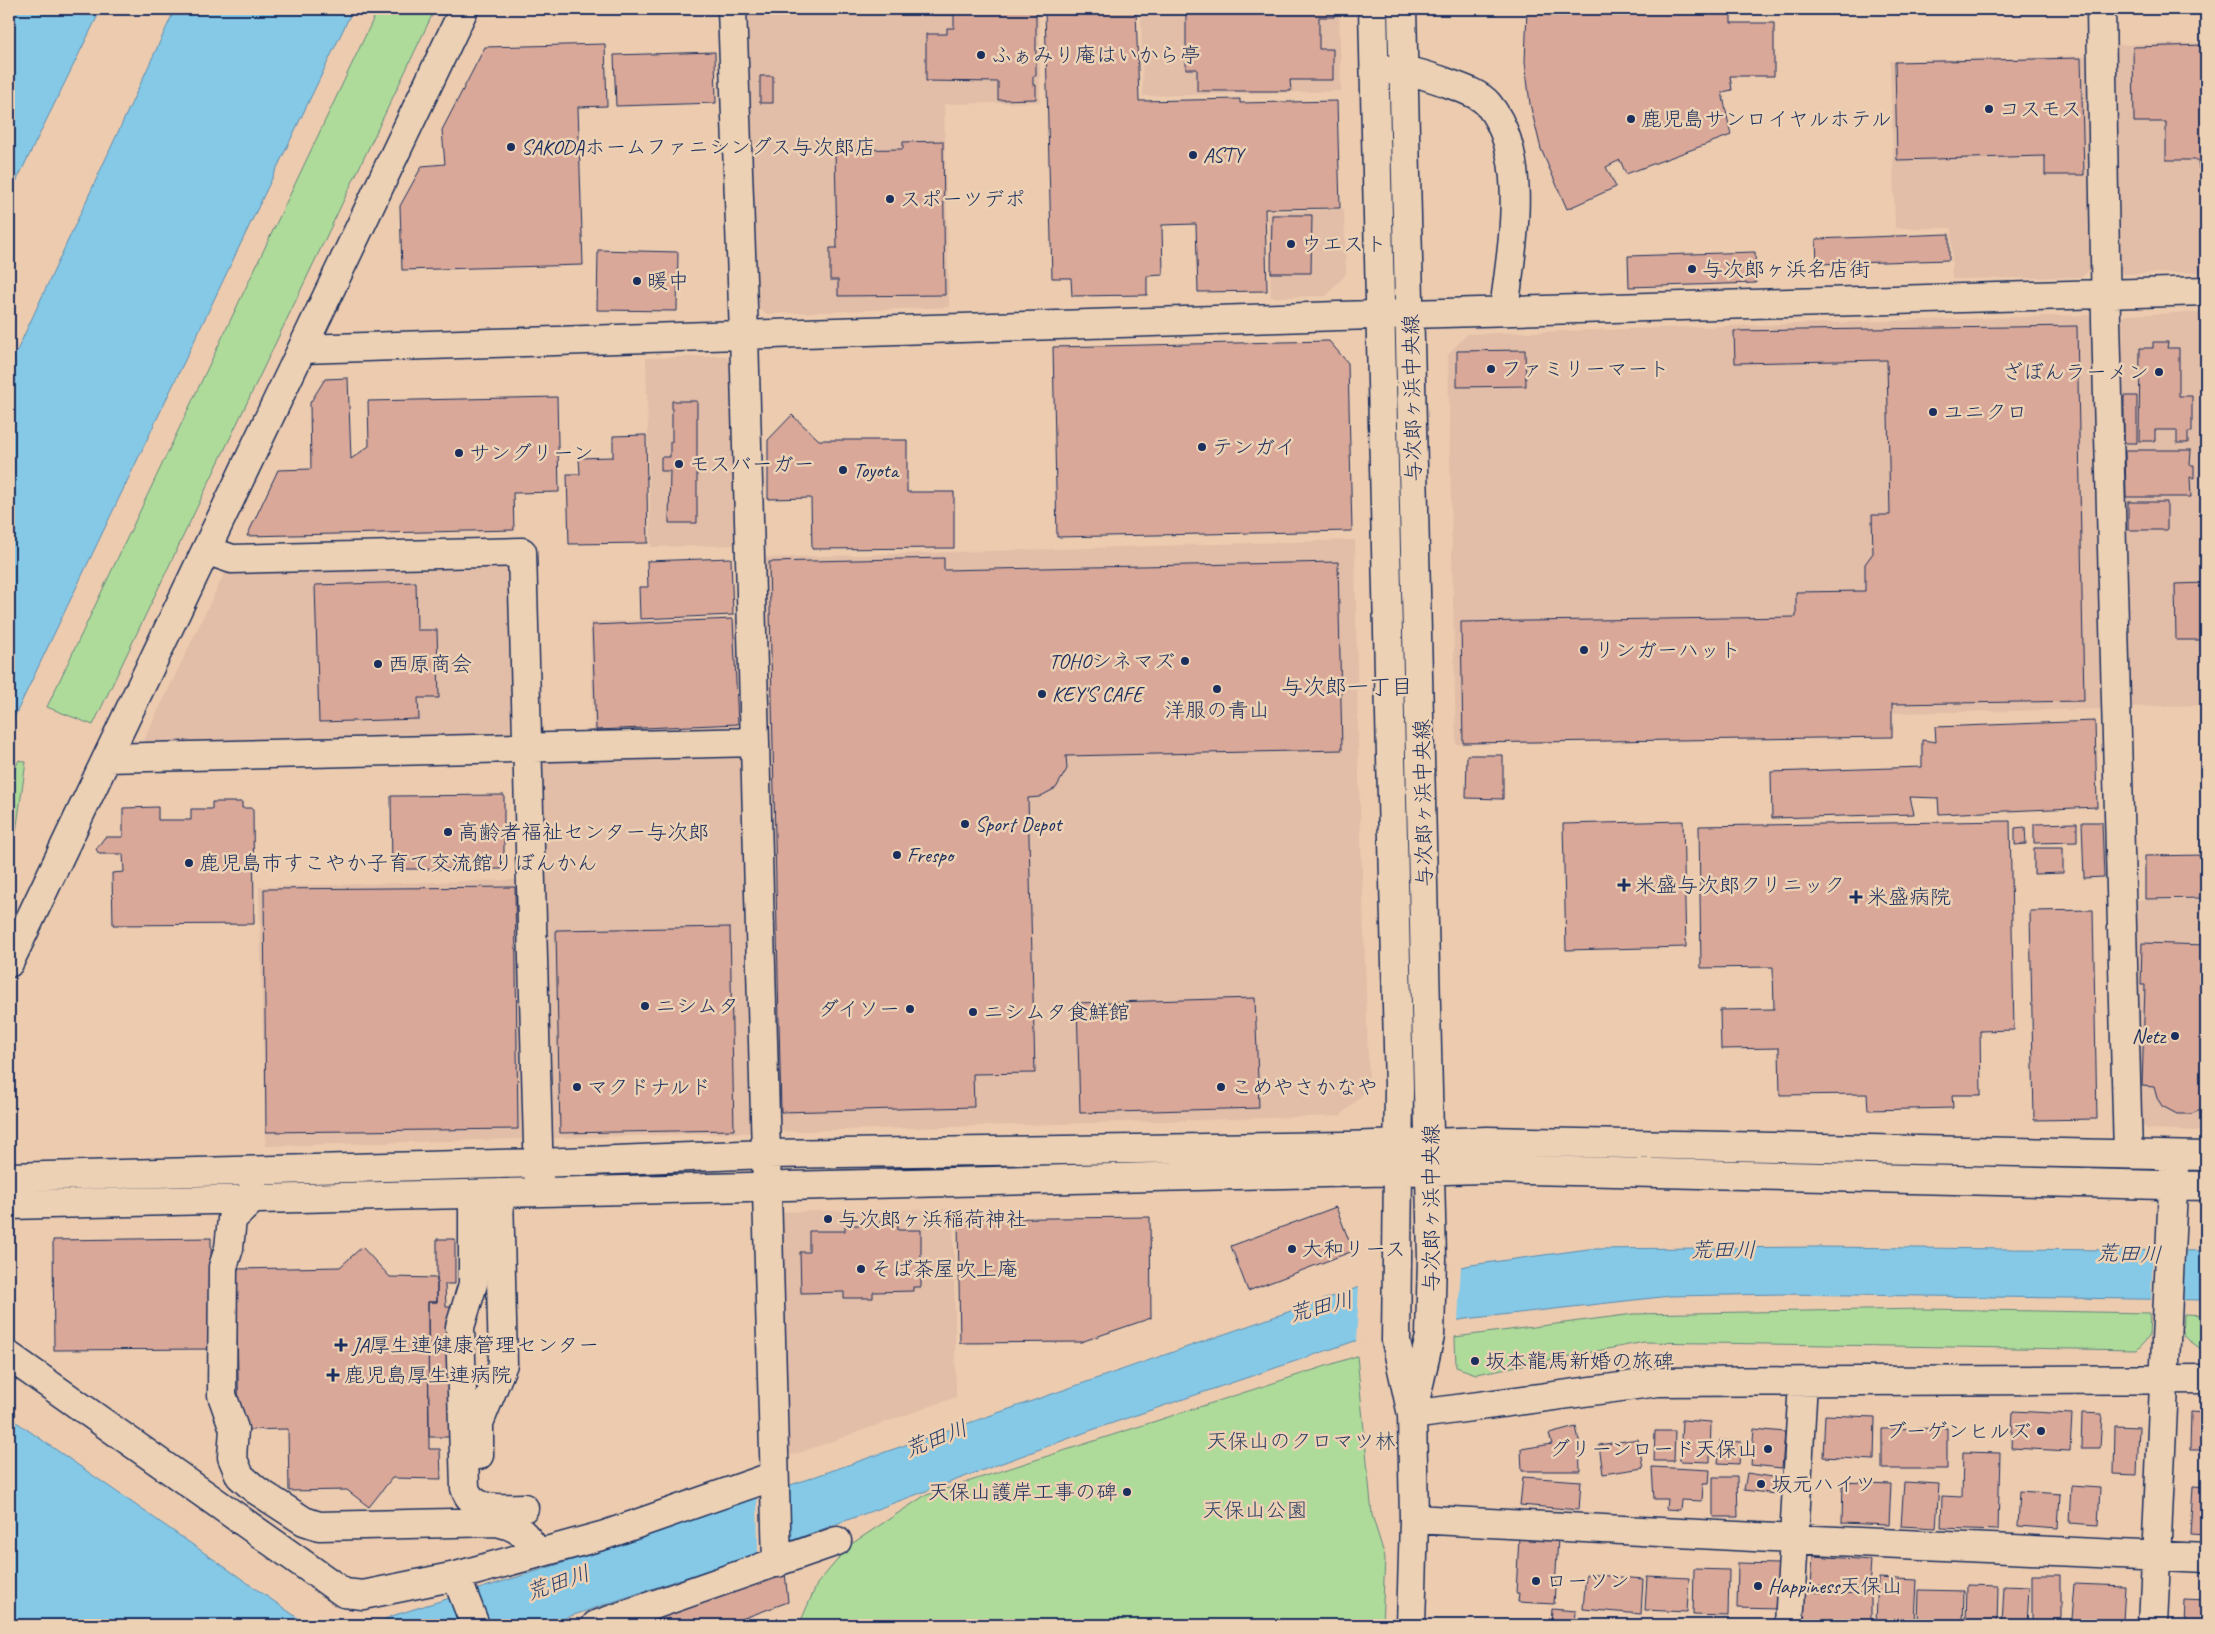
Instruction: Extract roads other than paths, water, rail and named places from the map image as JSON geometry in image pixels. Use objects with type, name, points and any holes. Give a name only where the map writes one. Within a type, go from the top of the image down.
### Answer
[{"type":"street","points":[[9,963],[464,9]]},
{"type":"street","points":[[732,9],[744,334],[768,1186],[776,1556]]},
{"type":"street","name":"与次郎ヶ浜中央線","points":[[1373,9],[1385,477],[1398,1157],[1396,1341],[1412,1415],[1414,1519],[1411,1625]]},
{"type":"street","name":"与次郎ヶ浜中央線","points":[[1402,9],[1432,1258],[1430,1336],[1412,1415]]},
{"type":"street","points":[[2102,9],[2106,294],[2128,1154]]},
{"type":"street","points":[[1375,71],[1404,69],[1461,88],[1488,103],[1505,132],[1514,186],[1514,204],[1504,311]]},
{"type":"street","points":[[302,349],[744,334],[2206,291]]},
{"type":"street","points":[[1385,477],[1414,475]]},
{"type":"street","points":[[206,550],[232,560],[522,552],[529,747],[539,1192]]},
{"type":"street","points":[[1388,631],[1418,629]]},
{"type":"street","points":[[107,758],[755,742]]},
{"type":"street","points":[[9,1205],[1052,1179],[1431,1156],[1487,1141],[2206,1156]]},
{"type":"street","points":[[1842,1178],[1844,1149]]},
{"type":"street","points":[[9,1177],[539,1163],[766,1154],[1051,1150],[1398,1157]]},
{"type":"street","points":[[1051,1150],[1052,1179]]},
{"type":"street","points":[[1431,1156],[1485,1169],[2206,1186]]},
{"type":"street","points":[[2152,1625],[2174,1156]]},
{"type":"street","points":[[254,1171],[253,1199],[232,1220],[229,1248],[222,1276],[222,1395],[234,1429],[232,1457],[240,1476],[256,1490],[304,1521],[319,1526],[497,1522],[514,1526],[528,1538],[538,1553]]},
{"type":"street","points":[[486,1194],[502,1316],[503,1364],[479,1423],[480,1480],[484,1489],[493,1494],[524,1501],[492,1508],[479,1504],[467,1494],[464,1475],[460,1327],[473,1284],[486,1194]]},
{"type":"street","points":[[466,1307],[502,1316]]},
{"type":"street","points":[[9,1356],[344,1593],[363,1595],[458,1581],[538,1553],[605,1535],[774,1481]]},
{"type":"street","points":[[1412,1415],[1541,1396],[1658,1382],[2206,1380]]},
{"type":"street","points":[[1789,1625],[1802,1382]]},
{"type":"street","points":[[1414,1519],[2206,1558]]},
{"type":"street","points":[[596,1625],[776,1556],[837,1540]]},
{"type":"street","points":[[458,1581],[475,1625]]},
{"type":"water","points":[[9,9],[101,9],[9,196]]},
{"type":"water","points":[[175,9],[353,9],[9,728],[9,368]]},
{"type":"water","name":"荒田川","points":[[1818,1247],[2206,1251],[2206,1300],[1783,1294],[1670,1296],[1465,1319],[1355,1341],[1089,1431],[755,1554],[544,1625],[371,1625],[395,1615],[598,1552],[1357,1288],[1471,1265],[1588,1249]]},
{"type":"water","points":[[9,1417],[308,1625],[9,1625]]},
{"type":"place","name":"ふぁみり庵はいから亭","points":[[981,55]]},
{"type":"place","name":"コスモス","points":[[1989,109]]},
{"type":"place","name":"鹿児島サンロイヤルホテル","points":[[1631,119]]},
{"type":"place","name":"SAKODAホームファニシングス与次郎店","points":[[511,147]]},
{"type":"place","name":"ASTY","points":[[1193,155]]},
{"type":"place","name":"スポーツデポ","points":[[890,199]]},
{"type":"place","name":"ウエスト","points":[[1291,244]]},
{"type":"place","name":"与次郎ヶ浜名店街","points":[[1692,269]]},
{"type":"place","name":"暖中","points":[[637,281]]},
{"type":"place","name":"ファミリーマート","points":[[1491,369]]},
{"type":"place","name":"ざぼんラーメン","points":[[2159,372]]},
{"type":"place","name":"ユニクロ","points":[[1933,412]]},
{"type":"place","name":"テンガイ","points":[[1202,447]]},
{"type":"place","name":"サングリーン","points":[[459,453]]},
{"type":"place","name":"モスバーガー","points":[[679,464]]},
{"type":"place","name":"Toyota","points":[[843,470]]},
{"type":"place","name":"リンガーハット","points":[[1584,650]]},
{"type":"place","name":"TOHOシネマズ","points":[[1185,661]]},
{"type":"place","name":"西原商会","points":[[378,664]]},
{"type":"place","name":"洋服の青山","points":[[1217,689]]},
{"type":"place","name":"KEY'S CAFE","points":[[1042,694]]},
{"type":"place","name":"Sport Depot","points":[[965,824]]},
{"type":"place","name":"高齢者福祉センター与次郎","points":[[448,832]]},
{"type":"place","name":"Frespo","points":[[897,855]]},
{"type":"place","name":"鹿児島市すこやか子育て交流館りぼんかん","points":[[189,863]]},
{"type":"place","name":"米盛与次郎クリニック","points":[[1624,885]]},
{"type":"place","name":"米盛病院","points":[[1856,897]]},
{"type":"place","name":"ニシムタ","points":[[645,1006]]},
{"type":"place","name":"ダイソー","points":[[910,1009]]},
{"type":"place","name":"ニシムタ食鮮館","points":[[973,1012]]},
{"type":"place","name":"Netz","points":[[2175,1036]]},
{"type":"place","name":"マクドナルド","points":[[577,1087]]},
{"type":"place","name":"こめやさかなや","points":[[1221,1087]]},
{"type":"place","name":"与次郎ヶ浜稲荷神社","points":[[828,1219]]},
{"type":"place","name":"大和リース","points":[[1292,1249]]},
{"type":"place","name":"そば茶屋吹上庵","points":[[861,1269]]},
{"type":"place","name":"JA厚生連健康管理センター","points":[[341,1345]]},
{"type":"place","name":"坂本龍馬新婚の旅碑","points":[[1475,1361]]},
{"type":"place","name":"鹿児島厚生連病院","points":[[333,1375]]},
{"type":"place","name":"ブーゲンヒルズ","points":[[2041,1431]]},
{"type":"place","name":"グリーンロード天保山","points":[[1768,1449]]},
{"type":"place","name":"坂元ハイツ","points":[[1761,1484]]},
{"type":"place","name":"天保山護岸工事の碑","points":[[1127,1492]]},
{"type":"place","name":"ローソン","points":[[1536,1581]]},
{"type":"place","name":"Happiness天保山","points":[[1758,1586]]},
{"type":"district","name":"与次郎一丁目","points":[[1347,687]]},
{"type":"park label","name":"天保山のクロマツ林","points":[[1301,1441]]},
{"type":"park label","name":"天保山公園","points":[[1255,1510]]}]
